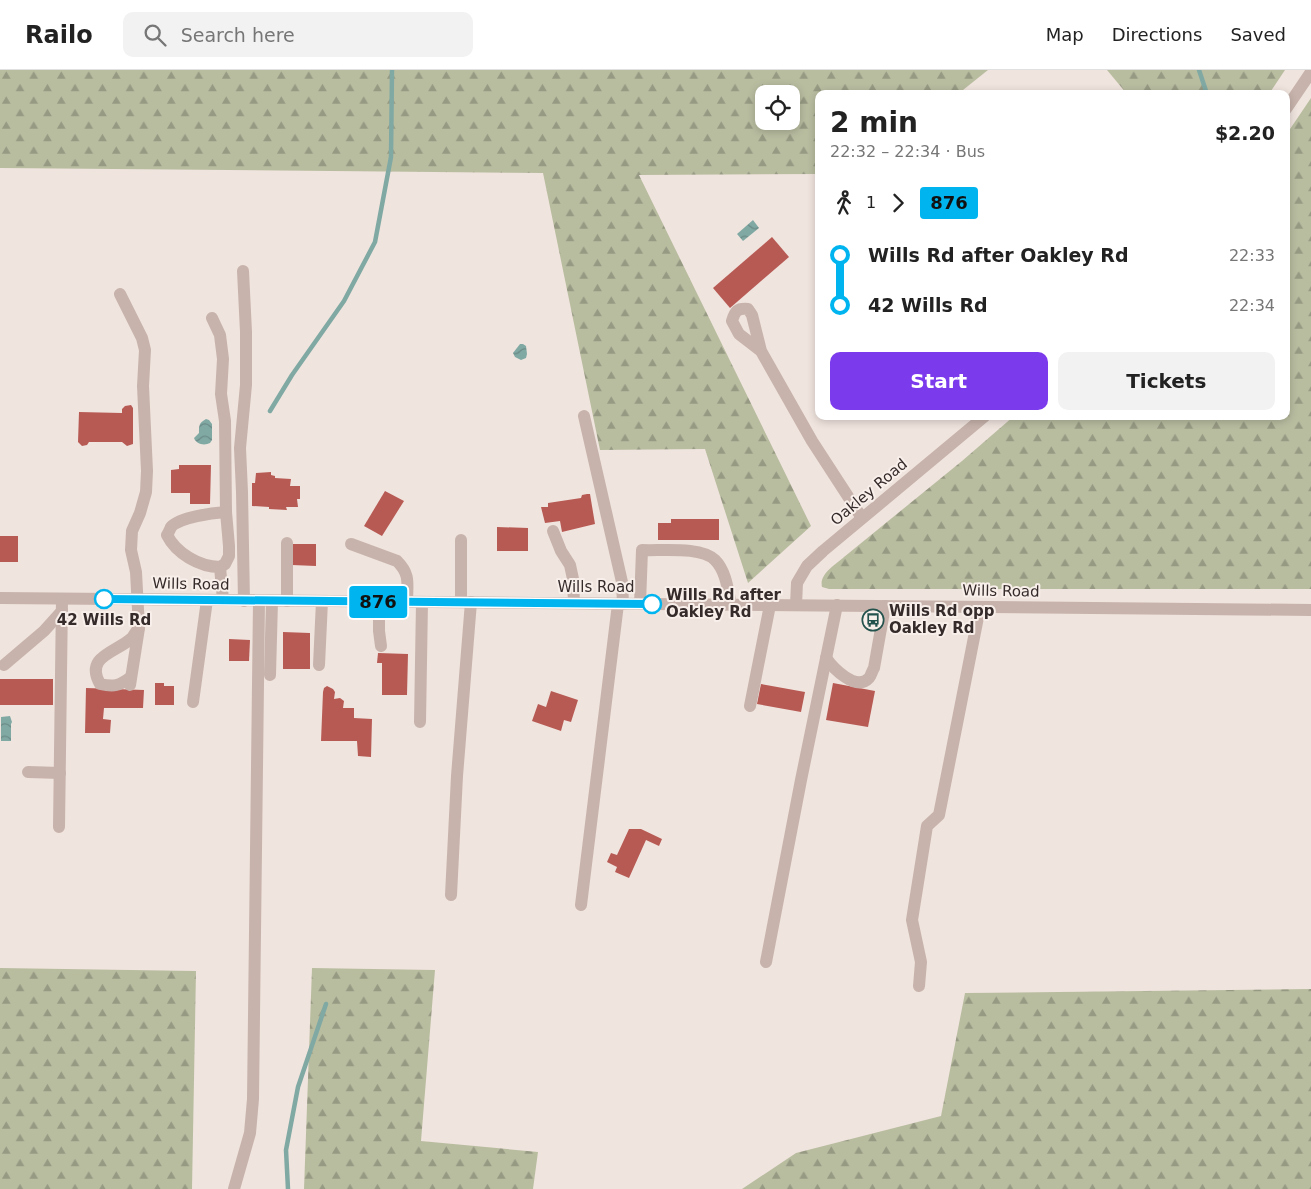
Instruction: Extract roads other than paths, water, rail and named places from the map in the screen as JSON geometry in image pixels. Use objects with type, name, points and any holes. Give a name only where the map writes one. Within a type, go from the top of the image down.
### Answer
[{"type":"street","points":[[1290,103],[1311,72]]},
{"type":"street","points":[[243,271],[246,385],[240,448],[244,601]]},
{"type":"street","points":[[120,294],[142,338],[145,350],[143,386],[147,472],[146,492],[132,531],[131,550],[136,572],[139,628],[130,681],[111,686],[100,684],[95,676],[100,660],[106,654],[132,638],[139,628]]},
{"type":"street","points":[[212,318],[220,334],[223,359],[222,394],[225,421],[226,512],[229,546],[225,564],[220,568],[197,562],[181,552],[167,535],[172,526],[185,519],[226,512]]},
{"type":"street","points":[[762,351],[812,441],[862,518]]},
{"type":"street","points":[[581,905],[622,582],[584,416]]},
{"type":"street","name":"Oakley Road","points":[[796,605],[797,583],[807,566],[980,420]]},
{"type":"street","points":[[553,531],[561,551],[570,565],[573,579],[574,603]]},
{"type":"street","points":[[451,894],[466,602],[461,540]]},
{"type":"street","points":[[287,542],[287,601]]},
{"type":"street","points":[[351,544],[397,561],[402,566],[408,576],[407,602]]},
{"type":"street","points":[[640,604],[642,550],[695,551],[706,554],[714,559],[719,566],[725,579],[731,605]]},
{"type":"street","points":[[220,568],[223,600]]},
{"type":"street","name":"Wills Road","points":[[0,598],[62,605],[138,600],[223,600],[1311,610]]},
{"type":"street","points":[[193,702],[207,600]]},
{"type":"street","points":[[266,601],[270,675]]},
{"type":"street","points":[[234,1189],[250,1133],[253,1099],[266,601]]},
{"type":"street","points":[[319,665],[322,601]]},
{"type":"street","points":[[380,602],[379,632],[381,646]]},
{"type":"street","points":[[420,722],[422,602]]},
{"type":"street","points":[[4,665],[44,631],[62,605]]},
{"type":"street","points":[[59,827],[62,605]]},
{"type":"street","points":[[750,706],[770,605]]},
{"type":"street","points":[[766,962],[837,606]]},
{"type":"street","points":[[826,658],[837,672],[851,680],[864,682],[870,677],[874,668],[885,606]]},
{"type":"street","points":[[919,986],[921,962],[912,920],[927,826],[939,815],[980,607]]},
{"type":"street","points":[[28,772],[60,773]]},
{"type":"water","points":[[753,220],[759,228],[743,241],[737,234]]},
{"type":"water","points":[[520,344],[526,346],[527,354],[526,358],[521,360],[515,357],[513,353]]},
{"type":"water","points":[[206,419],[212,424],[212,440],[208,444],[198,443],[194,438],[199,433],[199,426]]},
{"type":"water","points":[[10,716],[12,722],[11,741],[1,741],[1,717]]},
{"type":"waterway","points":[[270,411],[292,375],[344,301],[375,242],[391,157],[392,70]]},
{"type":"waterway","points":[[1199,70],[1206,90]]},
{"type":"waterway","points":[[288,1189],[286,1150],[298,1087],[326,1004]]},
{"type":"place","name":"42 Wills Rd","points":[[104,599]]},
{"type":"place","name":"Wills Rd after Oakley Rd","points":[[652,604]]},
{"type":"place","name":"Wills Rd opp Oakley Rd","points":[[873,620]]}]
